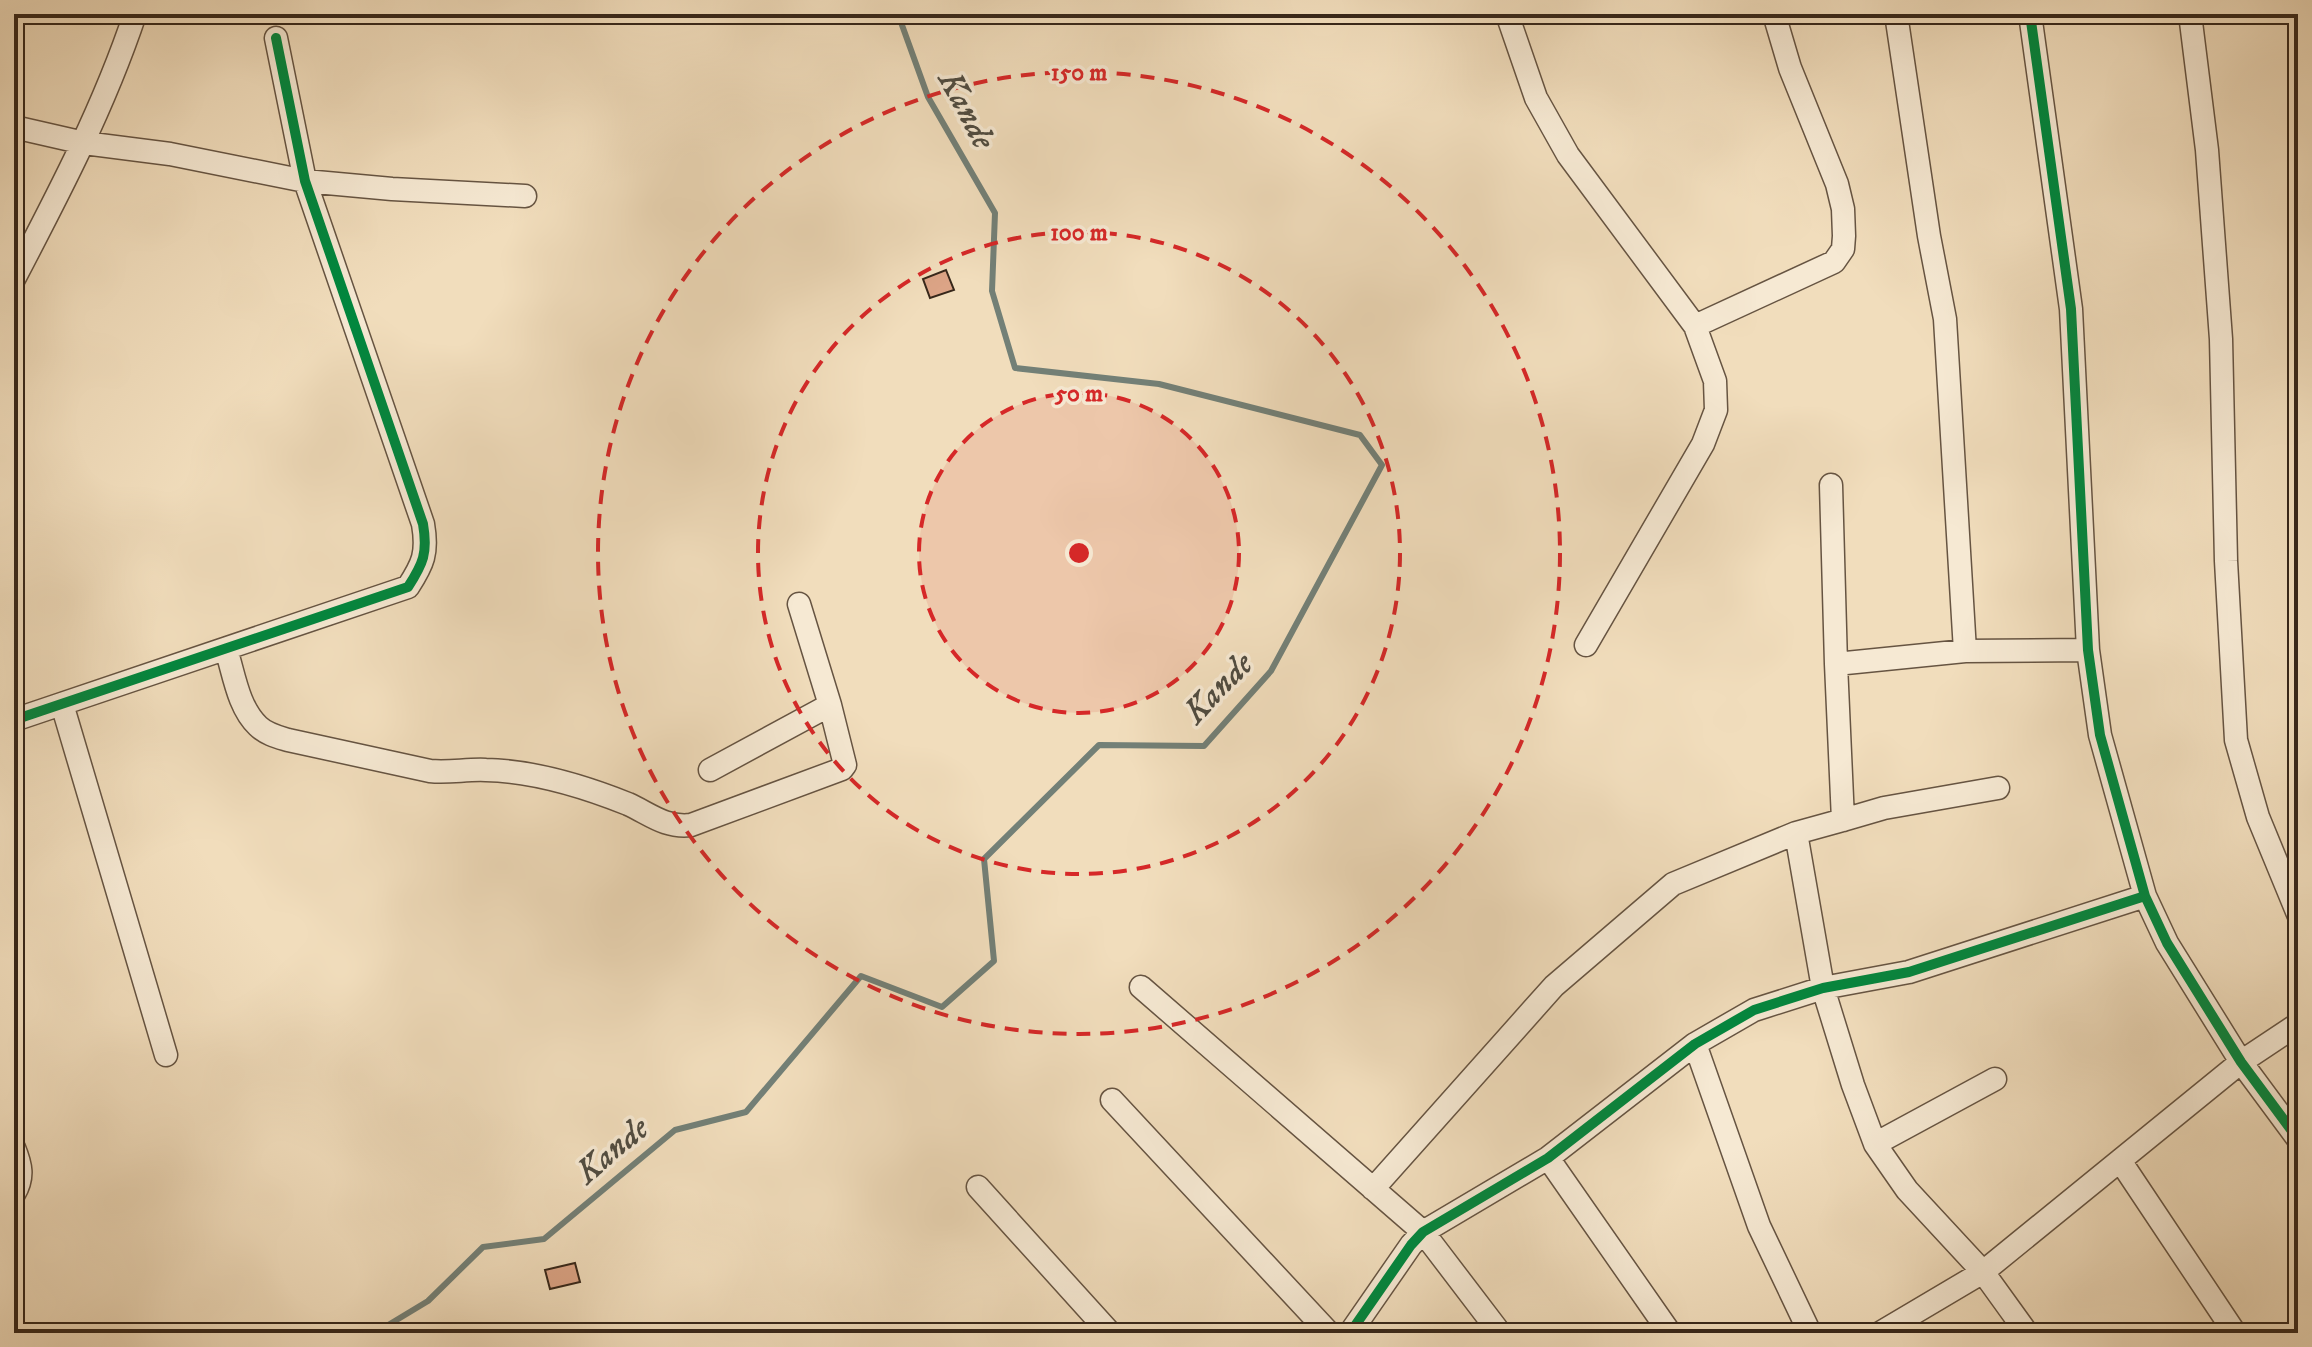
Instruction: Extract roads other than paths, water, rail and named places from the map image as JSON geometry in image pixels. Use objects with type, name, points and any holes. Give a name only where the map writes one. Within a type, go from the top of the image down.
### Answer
[{"type":"street","points":[[14,279],[84,143],[135,14]]},
{"type":"street","points":[[1507,14],[1536,98],[1568,155],[1695,326],[1715,381],[1716,410],[1703,444],[1586,645]]},
{"type":"street","points":[[1695,326],[1834,262],[1843,249],[1843,209],[1837,184],[1790,68],[1774,14]]},
{"type":"street","points":[[1896,14],[1929,236],[1945,319],[1965,651]]},
{"type":"street","points":[[2030,14],[2071,309],[2088,650],[2100,735],[2145,896],[2167,943],[2241,1062],[2298,1139]]},
{"type":"street","points":[[2190,14],[2207,150],[2221,339],[2226,561],[2236,740],[2258,817],[2298,914]]},
{"type":"street","points":[[14,720],[408,587],[422,565],[423,524],[305,181],[276,38]]},
{"type":"street","points":[[14,127],[84,143],[170,154],[305,181],[525,196]]},
{"type":"street","points":[[1831,485],[1843,820]]},
{"type":"street","points":[[226,649],[242,703],[258,726],[270,734],[430,771],[512,771],[590,789],[668,825],[680,826],[691,825],[842,769],[845,760],[799,604]]},
{"type":"street","points":[[1836,664],[1965,651],[2088,650]]},
{"type":"street","points":[[62,704],[166,1055]]},
{"type":"street","points":[[710,770],[830,705]]},
{"type":"street","points":[[1373,1189],[1554,986],[1673,884],[1796,833],[1884,808],[1998,788]]},
{"type":"street","points":[[1796,833],[1823,988],[1875,1144],[1907,1190],[1983,1272],[2027,1333]]},
{"type":"street","points":[[1350,1333],[1423,1232],[1548,1158],[1695,1044],[1754,1010],[1823,988],[1909,972],[2145,896]]},
{"type":"street","points":[[1141,987],[1423,1232],[1500,1333]]},
{"type":"street","points":[[1880,1333],[1983,1272],[2241,1062],[2298,1024]]},
{"type":"street","points":[[1695,1044],[1759,1226],[1810,1333]]},
{"type":"street","points":[[1875,1144],[1995,1079]]},
{"type":"street","points":[[1112,1100],[1329,1333]]},
{"type":"street","points":[[14,1148],[22,1168],[20,1185],[14,1194]]},
{"type":"street","points":[[1548,1158],[1670,1333]]},
{"type":"street","points":[[2121,1162],[2235,1333]]},
{"type":"street","points":[[978,1187],[1110,1333]]},
{"type":"waterway","name":"Kande","points":[[375,1333],[428,1301],[483,1247],[544,1239],[675,1130],[746,1112],[861,976],[942,1007],[994,961],[984,859],[1099,745],[1204,746],[1271,671],[1382,465],[1360,435],[1159,384],[1015,368],[992,291],[995,213],[928,97],[898,14]]}]
